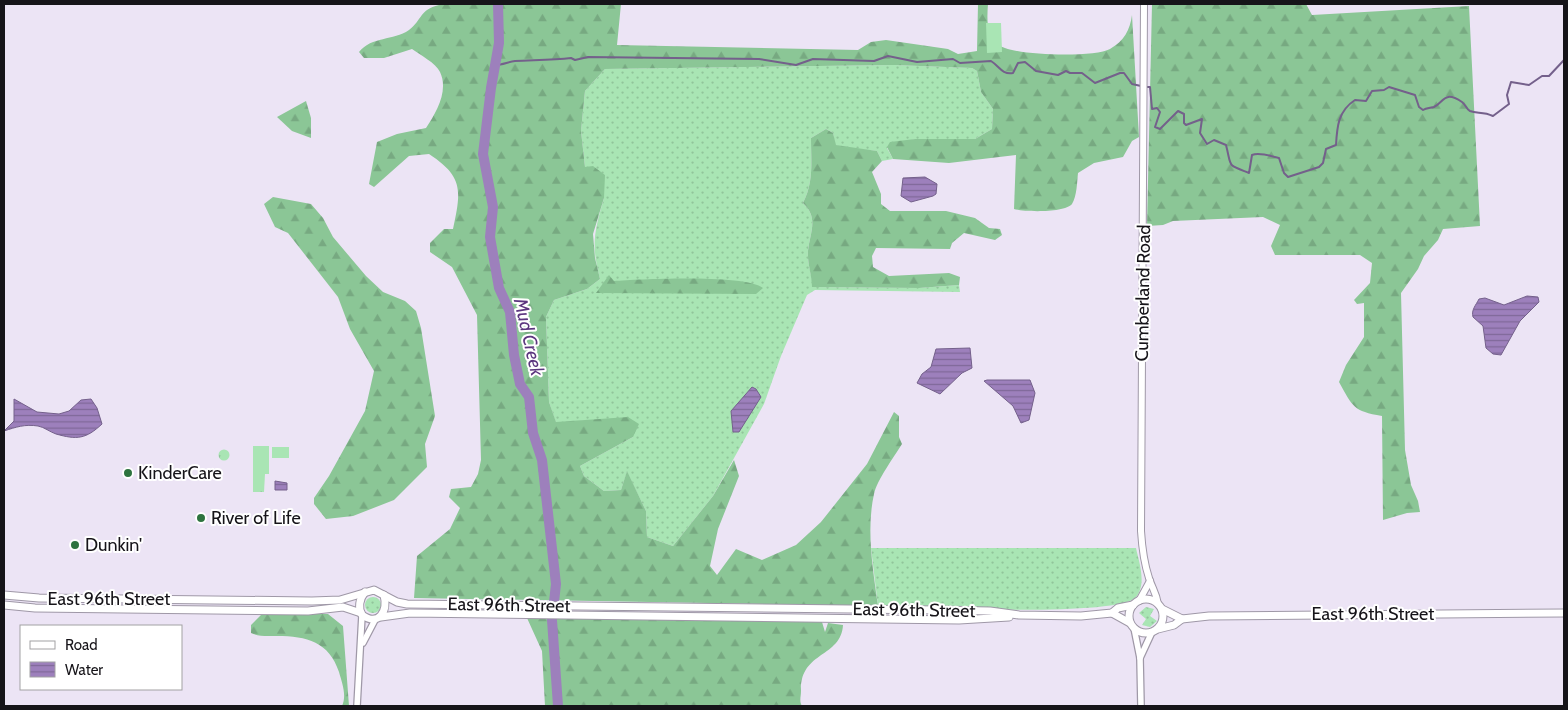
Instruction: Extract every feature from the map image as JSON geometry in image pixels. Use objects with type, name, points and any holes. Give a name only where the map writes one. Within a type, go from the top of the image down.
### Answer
[{"type":"main road","name":"Cumberland Road","points":[[1144,4],[1142,531],[1144,554],[1150,581],[1156,590],[1160,606]]},
{"type":"main road","points":[[1132,626],[1130,612],[1150,581]]},
{"type":"main road","name":"East 96th Street","points":[[4,595],[39,598],[335,600],[376,591],[404,604],[534,610]]},
{"type":"main road","points":[[362,614],[361,598],[365,592]]},
{"type":"main road","points":[[378,618],[386,607],[384,595]]},
{"type":"main road","points":[[1136,603],[1149,599],[1182,619]]},
{"type":"main road","points":[[239,610],[258,606],[281,606],[286,600]]},
{"type":"main road","name":"East 96th Street","points":[[4,605],[35,608],[239,610],[315,610],[343,607],[378,618],[406,613],[534,610],[939,610],[990,611],[1019,615],[1088,616],[1112,613],[1118,608],[1136,603]]},
{"type":"main road","points":[[1112,613],[1144,633],[1155,631],[1163,621],[1160,606]]},
{"type":"main road","name":"East 96th Street","points":[[1155,631],[1174,625],[1182,619],[1220,616],[1564,613]]},
{"type":"street","points":[[357,706],[357,672],[361,647],[362,614]]},
{"type":"street","points":[[361,647],[378,618]]},
{"type":"street","points":[[1132,626],[1140,658],[1141,706]]},
{"type":"street","points":[[1140,658],[1155,631]]},
{"type":"green space","points":[[438,4],[621,4],[617,45],[858,50],[871,42],[886,40],[948,49],[958,54],[977,51],[978,4],[988,4],[989,31],[997,44],[1005,48],[1034,53],[1071,55],[1101,52],[1110,49],[1126,35],[1132,15],[1139,137],[1132,141],[1123,157],[1094,163],[1078,173],[1074,201],[1068,207],[1061,209],[1026,211],[1014,209],[1016,155],[949,163],[893,159],[887,147],[890,142],[915,139],[975,139],[992,129],[993,109],[981,92],[977,71],[972,68],[894,65],[605,69],[585,91],[581,131],[585,167],[593,166],[605,175],[604,198],[593,234],[595,258],[600,279],[587,289],[554,300],[546,317],[549,402],[556,422],[628,417],[639,424],[633,437],[580,466],[584,476],[604,491],[621,490],[627,471],[646,511],[647,537],[673,546],[713,496],[734,460],[739,476],[718,529],[710,566],[717,575],[736,549],[762,560],[796,545],[821,522],[867,464],[894,412],[899,416],[899,437],[902,444],[876,488],[872,508],[870,536],[878,606],[414,598],[417,556],[450,529],[460,508],[449,497],[451,489],[471,487],[478,474],[481,460],[477,315],[452,267],[430,252],[430,243],[444,229],[453,229],[458,195],[457,186],[449,170],[429,154],[409,156],[374,187],[369,184],[377,142],[397,134],[426,128],[430,122],[442,94],[443,87],[440,72],[431,62],[412,49],[384,58],[364,58],[359,52],[370,43],[396,36],[409,30],[424,12]]},
{"type":"green space","points":[[1152,4],[1306,4],[1312,15],[1469,6],[1480,226],[1443,229],[1438,240],[1424,256],[1418,269],[1401,293],[1405,450],[1411,485],[1418,501],[1420,512],[1407,513],[1383,520],[1382,416],[1359,410],[1351,402],[1339,382],[1346,365],[1364,337],[1364,303],[1357,304],[1354,300],[1370,283],[1372,263],[1360,255],[1275,255],[1271,246],[1280,225],[1263,217],[1173,221],[1163,225],[1147,226]]},
{"type":"green space","points":[[986,23],[1001,23],[1002,52],[987,53]]},
{"type":"green space","points":[[894,65],[972,68],[977,71],[981,92],[993,109],[992,129],[975,139],[915,139],[887,148],[893,159],[882,161],[877,151],[845,148],[835,145],[833,133],[826,129],[811,138],[810,179],[807,195],[803,203],[811,214],[812,220],[808,255],[813,287],[919,288],[959,285],[960,292],[815,290],[807,295],[781,356],[764,404],[713,496],[673,546],[647,537],[646,511],[627,472],[621,490],[604,491],[584,476],[580,466],[633,437],[592,420],[556,423],[549,402],[546,317],[554,300],[587,289],[600,279],[595,257],[595,238],[604,198],[585,167],[581,131],[585,91],[605,69]]},
{"type":"green space","points":[[306,101],[311,118],[311,138],[292,131],[277,117]]},
{"type":"green space","points":[[826,129],[833,133],[836,145],[877,151],[882,161],[872,172],[881,194],[881,204],[890,211],[946,211],[975,218],[989,228],[1000,229],[1002,235],[995,240],[964,233],[952,243],[950,249],[876,248],[872,256],[873,267],[889,276],[949,273],[960,277],[959,285],[919,288],[812,287],[808,251],[812,220],[811,214],[803,203],[807,195],[810,179],[811,138]]},
{"type":"green space","points":[[273,197],[311,204],[323,218],[333,237],[366,276],[383,292],[405,301],[416,311],[421,328],[435,416],[425,444],[427,467],[394,500],[353,516],[326,519],[314,504],[314,498],[329,476],[365,411],[374,371],[350,329],[338,297],[288,233],[275,227],[264,204]]},
{"type":"green space","points":[[609,275],[614,281],[716,279],[753,284],[763,288],[756,294],[596,293]]},
{"type":"green space","points":[[253,446],[269,446],[269,474],[253,474]]},
{"type":"green space","points":[[272,447],[289,447],[289,458],[272,458]]},
{"type":"green space","points":[[224,449],[230,455],[224,461],[218,455]]},
{"type":"green space","points":[[253,474],[265,474],[264,492],[253,492]]},
{"type":"green space","points":[[871,548],[1136,548],[1142,579],[1136,597],[1121,603],[1093,607],[1014,610],[878,606]]},
{"type":"green space","points":[[370,597],[376,597],[381,602],[379,611],[370,613],[365,608],[365,602]]},
{"type":"green space","points":[[1146,607],[1154,609],[1150,616],[1157,621],[1150,627],[1142,625],[1146,619],[1139,613]]},
{"type":"green space","points":[[262,614],[328,614],[343,626],[349,706],[342,706],[344,693],[339,672],[335,662],[323,647],[298,637],[260,636],[251,633],[251,625]]},
{"type":"green space","points":[[527,618],[822,622],[825,632],[828,623],[843,625],[841,636],[835,644],[807,668],[802,678],[800,699],[802,706],[545,706],[542,651]]},
{"type":"water","points":[[925,177],[937,184],[936,194],[911,202],[901,196],[903,178]]},
{"type":"water","points":[[1527,296],[1538,297],[1539,302],[1520,321],[1501,355],[1493,354],[1486,348],[1483,326],[1473,317],[1473,310],[1479,299],[1485,298],[1504,305]]},
{"type":"water","points":[[970,348],[972,368],[962,373],[940,394],[917,383],[922,374],[931,367],[936,349]]},
{"type":"water","points":[[1030,380],[1035,393],[1029,420],[1021,423],[1013,406],[984,381]]},
{"type":"water","points":[[752,387],[756,389],[761,397],[739,432],[733,432],[731,411]]},
{"type":"water","points":[[14,399],[37,412],[59,414],[69,411],[81,400],[91,399],[97,408],[102,424],[91,433],[81,437],[56,434],[33,425],[4,431],[14,421]]},
{"type":"water","points":[[275,481],[287,483],[287,490],[275,490]]},
{"type":"waterway","name":"Mud Creek","points":[[498,4],[499,43],[483,154],[493,207],[490,237],[499,288],[510,312],[514,355],[520,384],[529,397],[533,433],[542,460],[556,584],[552,620],[558,706]]},
{"type":"waterway","points":[[496,65],[515,61],[571,58],[575,60],[588,57],[759,59],[796,65],[813,59],[874,61],[888,56],[917,62],[953,59],[960,63],[991,61],[1006,73],[1013,73],[1018,63],[1025,62],[1036,71],[1058,75],[1066,71],[1082,73],[1095,83],[1124,73],[1132,84],[1141,86]]},
{"type":"waterway","points":[[1146,87],[1150,87],[1152,109],[1157,108],[1160,112],[1155,127],[1160,129],[1178,111],[1184,114],[1184,123],[1186,125],[1202,119],[1200,133],[1207,144],[1214,140],[1226,145],[1230,162],[1233,166],[1249,173],[1252,155],[1266,155],[1279,158],[1284,173],[1288,177],[1319,167],[1323,163],[1326,149],[1336,145],[1338,126],[1345,109],[1355,100],[1366,101],[1372,91],[1384,90],[1389,87],[1415,95],[1419,107],[1423,110],[1434,107],[1445,98],[1451,97],[1462,102],[1470,111],[1493,116],[1509,104],[1507,95],[1511,82],[1529,85],[1542,76],[1549,76],[1564,60]]},
{"type":"place","name":"KinderCare","points":[[128,473]]},
{"type":"place","name":"River of Life","points":[[201,518]]},
{"type":"place","name":"Dunkin'","points":[[75,545]]}]
